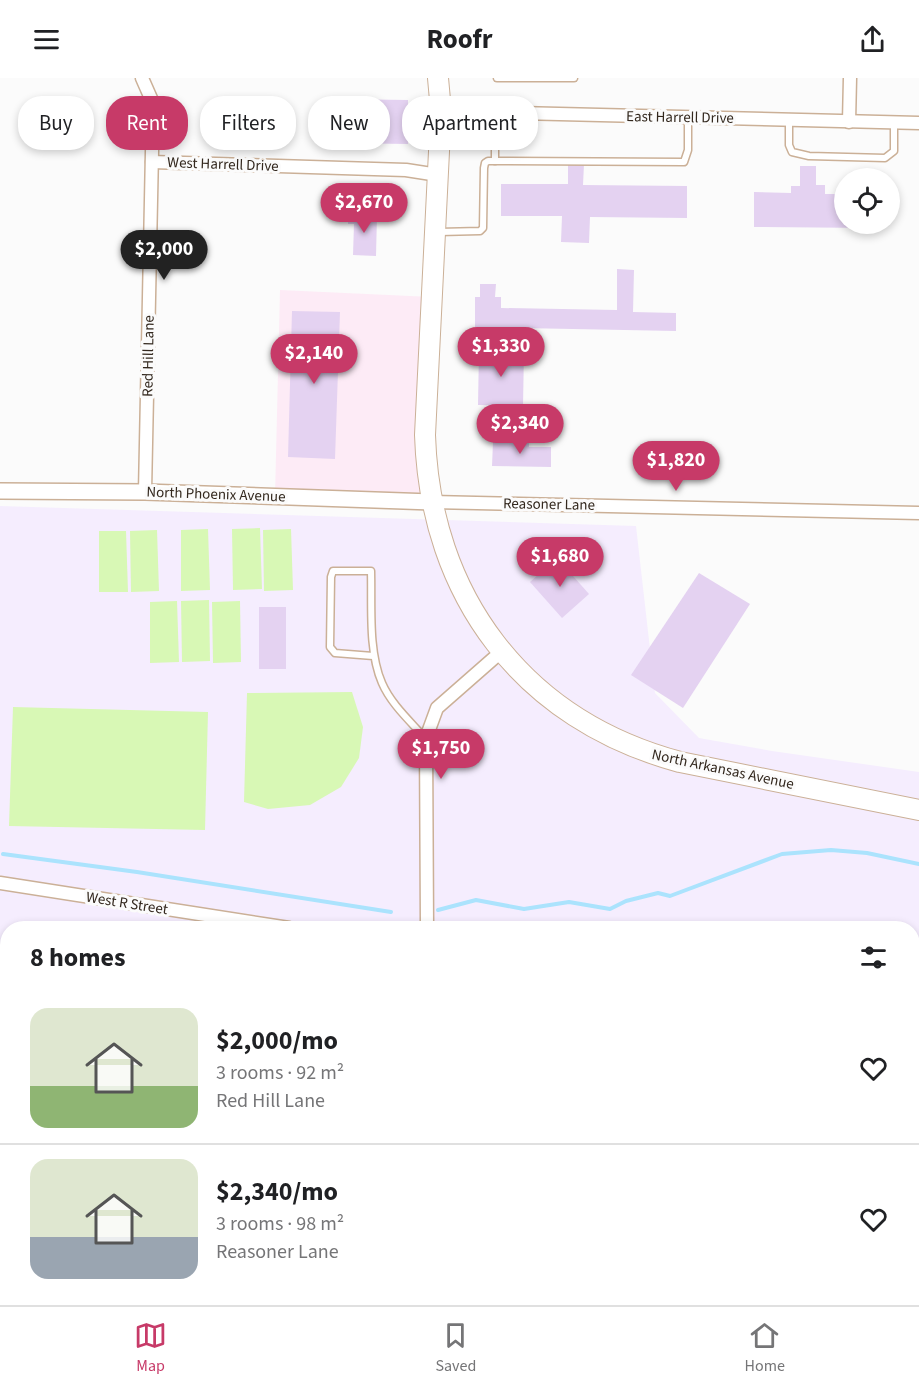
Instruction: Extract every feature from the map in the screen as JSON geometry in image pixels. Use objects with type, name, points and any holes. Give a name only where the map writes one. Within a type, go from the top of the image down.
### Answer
[{"type":"highway","name":"North Arkansas Avenue","points":[[438,78],[440,96]]},
{"type":"highway","name":"North Arkansas Avenue","points":[[439,150],[425,435],[426,463],[442,544],[452,570],[478,619],[502,651],[531,682],[574,717],[649,754],[919,810]]},
{"type":"street","name":"Red Hill Lane","points":[[142,78],[153,103],[145,492]]},
{"type":"street","points":[[849,122],[850,78]]},
{"type":"street","name":"East Harrell Drive","points":[[538,114],[919,123]]},
{"type":"street","name":"West Harrell Drive","points":[[152,162],[406,171],[438,175]]},
{"type":"street","name":"North Phoenix Avenue","points":[[0,491],[145,492],[432,501]]},
{"type":"street","name":"Reasoner Lane","points":[[432,501],[919,513]]},
{"type":"street","points":[[427,921],[426,738],[436,708],[502,651]]},
{"type":"street","name":"West R Street","points":[[0,883],[244,921]]},
{"type":"lane","points":[[497,78],[574,78]]},
{"type":"lane","points":[[435,231],[480,231],[483,228],[484,168],[488,161],[684,162],[688,150],[688,118]]},
{"type":"lane","points":[[789,120],[790,149],[798,155],[885,158],[894,151],[894,123]]},
{"type":"lane","points":[[495,150],[495,161]]},
{"type":"lane","points":[[373,656],[335,653],[330,647],[333,571],[372,571],[373,656],[382,683],[391,699],[426,738]]},
{"type":"shaded area","points":[[280,290],[432,297],[432,502],[275,496]]},
{"type":"shaded area","points":[[0,506],[636,526],[655,693],[699,738],[919,772],[919,921],[0,921]]},
{"type":"green space","points":[[260,528],[262,589],[233,590],[232,529]]},
{"type":"green space","points":[[208,529],[210,590],[181,591],[181,530]]},
{"type":"green space","points":[[291,529],[293,590],[264,591],[263,530]]},
{"type":"green space","points":[[157,530],[159,591],[131,592],[130,531]]},
{"type":"green space","points":[[99,531],[126,531],[128,592],[99,592]]},
{"type":"green space","points":[[209,600],[210,661],[182,662],[181,601]]},
{"type":"green space","points":[[177,601],[179,662],[150,663],[150,602]]},
{"type":"green space","points":[[240,601],[241,662],[213,663],[212,602]]},
{"type":"green space","points":[[352,692],[363,727],[359,758],[341,787],[310,805],[268,809],[244,802],[247,693]]},
{"type":"green space","points":[[13,707],[208,712],[205,830],[9,826]]},
{"type":"building","points":[[390,100],[402,100],[402,144],[390,144]]},
{"type":"building","points":[[568,164],[584,164],[583,185],[687,186],[687,218],[590,217],[589,243],[561,242],[562,216],[501,216],[501,184],[568,184]]},
{"type":"building","points":[[800,166],[816,166],[816,185],[825,185],[825,194],[834,194],[834,228],[754,227],[754,192],[791,193],[791,186],[800,186]]},
{"type":"building","points":[[348,213],[377,215],[376,256],[353,255],[354,224],[348,224]]},
{"type":"building","points":[[617,269],[634,270],[633,312],[676,313],[676,331],[475,327],[475,297],[480,297],[480,284],[496,284],[495,297],[501,297],[501,308],[617,310]]},
{"type":"building","points":[[292,311],[340,312],[335,459],[288,457]]},
{"type":"building","points":[[479,350],[524,351],[523,406],[478,405]]},
{"type":"building","points":[[493,442],[529,442],[529,447],[551,447],[551,467],[492,466]]},
{"type":"building","points":[[557,558],[589,594],[562,618],[530,582]]},
{"type":"building","points":[[699,573],[750,604],[683,708],[631,675]]},
{"type":"building","points":[[259,607],[286,607],[286,669],[259,669]]},
{"type":"waterway","points":[[438,910],[476,900],[524,909],[569,902],[610,909],[626,901],[658,893],[670,896],[782,854],[831,850],[867,853],[919,864]]},
{"type":"waterway","points":[[3,854],[137,872],[391,912]]}]
